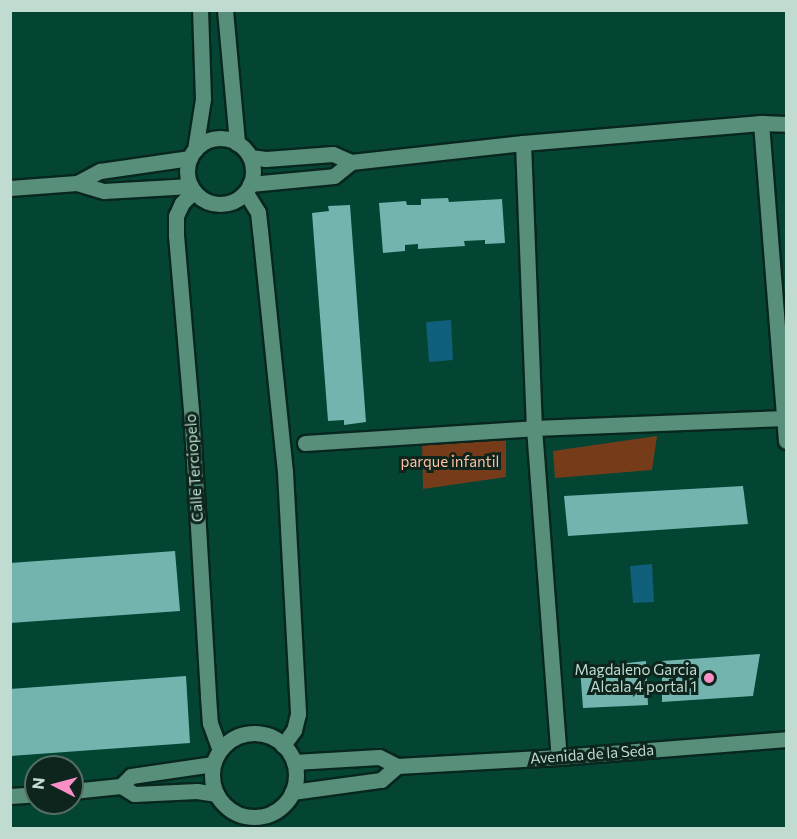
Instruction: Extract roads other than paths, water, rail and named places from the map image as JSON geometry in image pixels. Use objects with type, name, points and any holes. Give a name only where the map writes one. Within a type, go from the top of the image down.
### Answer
[{"type":"street","points":[[200,10],[203,99],[188,177],[192,188],[203,199],[221,204],[230,202],[248,188],[334,176],[351,162]]},
{"type":"street","points":[[225,10],[237,143]]},
{"type":"street","points":[[250,157],[266,159],[333,154],[351,162],[523,143],[761,123],[786,124]]},
{"type":"street","points":[[761,123],[786,441]]},
{"type":"street","points":[[77,183],[100,171],[193,154],[210,140],[229,140],[237,143],[250,157],[252,166],[248,188],[258,212],[285,472],[298,714],[294,730],[283,745]]},
{"type":"street","points":[[523,143],[534,428],[559,757]]},
{"type":"street","points":[[10,188],[77,183],[104,191],[192,188]]},
{"type":"street","name":"Calle Terciopelo","points":[[192,188],[176,216],[191,409],[209,714],[217,757]]},
{"type":"street","points":[[305,443],[534,428],[785,418]]},
{"type":"street","points":[[246,734],[265,735],[283,745],[294,762],[296,772],[292,792],[280,808],[262,822],[232,811],[217,794],[212,778],[217,757],[227,742],[246,734]]},
{"type":"street","name":"Avenida de la Seda","points":[[294,762],[379,757],[397,766],[559,757],[786,739]]},
{"type":"street","points":[[121,786],[131,776],[217,757]]},
{"type":"street","name":"Avenida de la Seda","points":[[292,792],[381,780],[397,766]]},
{"type":"street","points":[[84,790],[121,786],[134,794],[197,791],[217,794]]},
{"type":"water","points":[[451,320],[453,360],[429,362],[426,322]]},
{"type":"water","points":[[652,564],[654,602],[633,603],[630,566]]},
{"type":"place","name":"Magdaleno Garcia Alcala 4 portal 1","points":[[709,678]]},
{"type":"park label","name":"parque infantil","points":[[450,462]]}]
